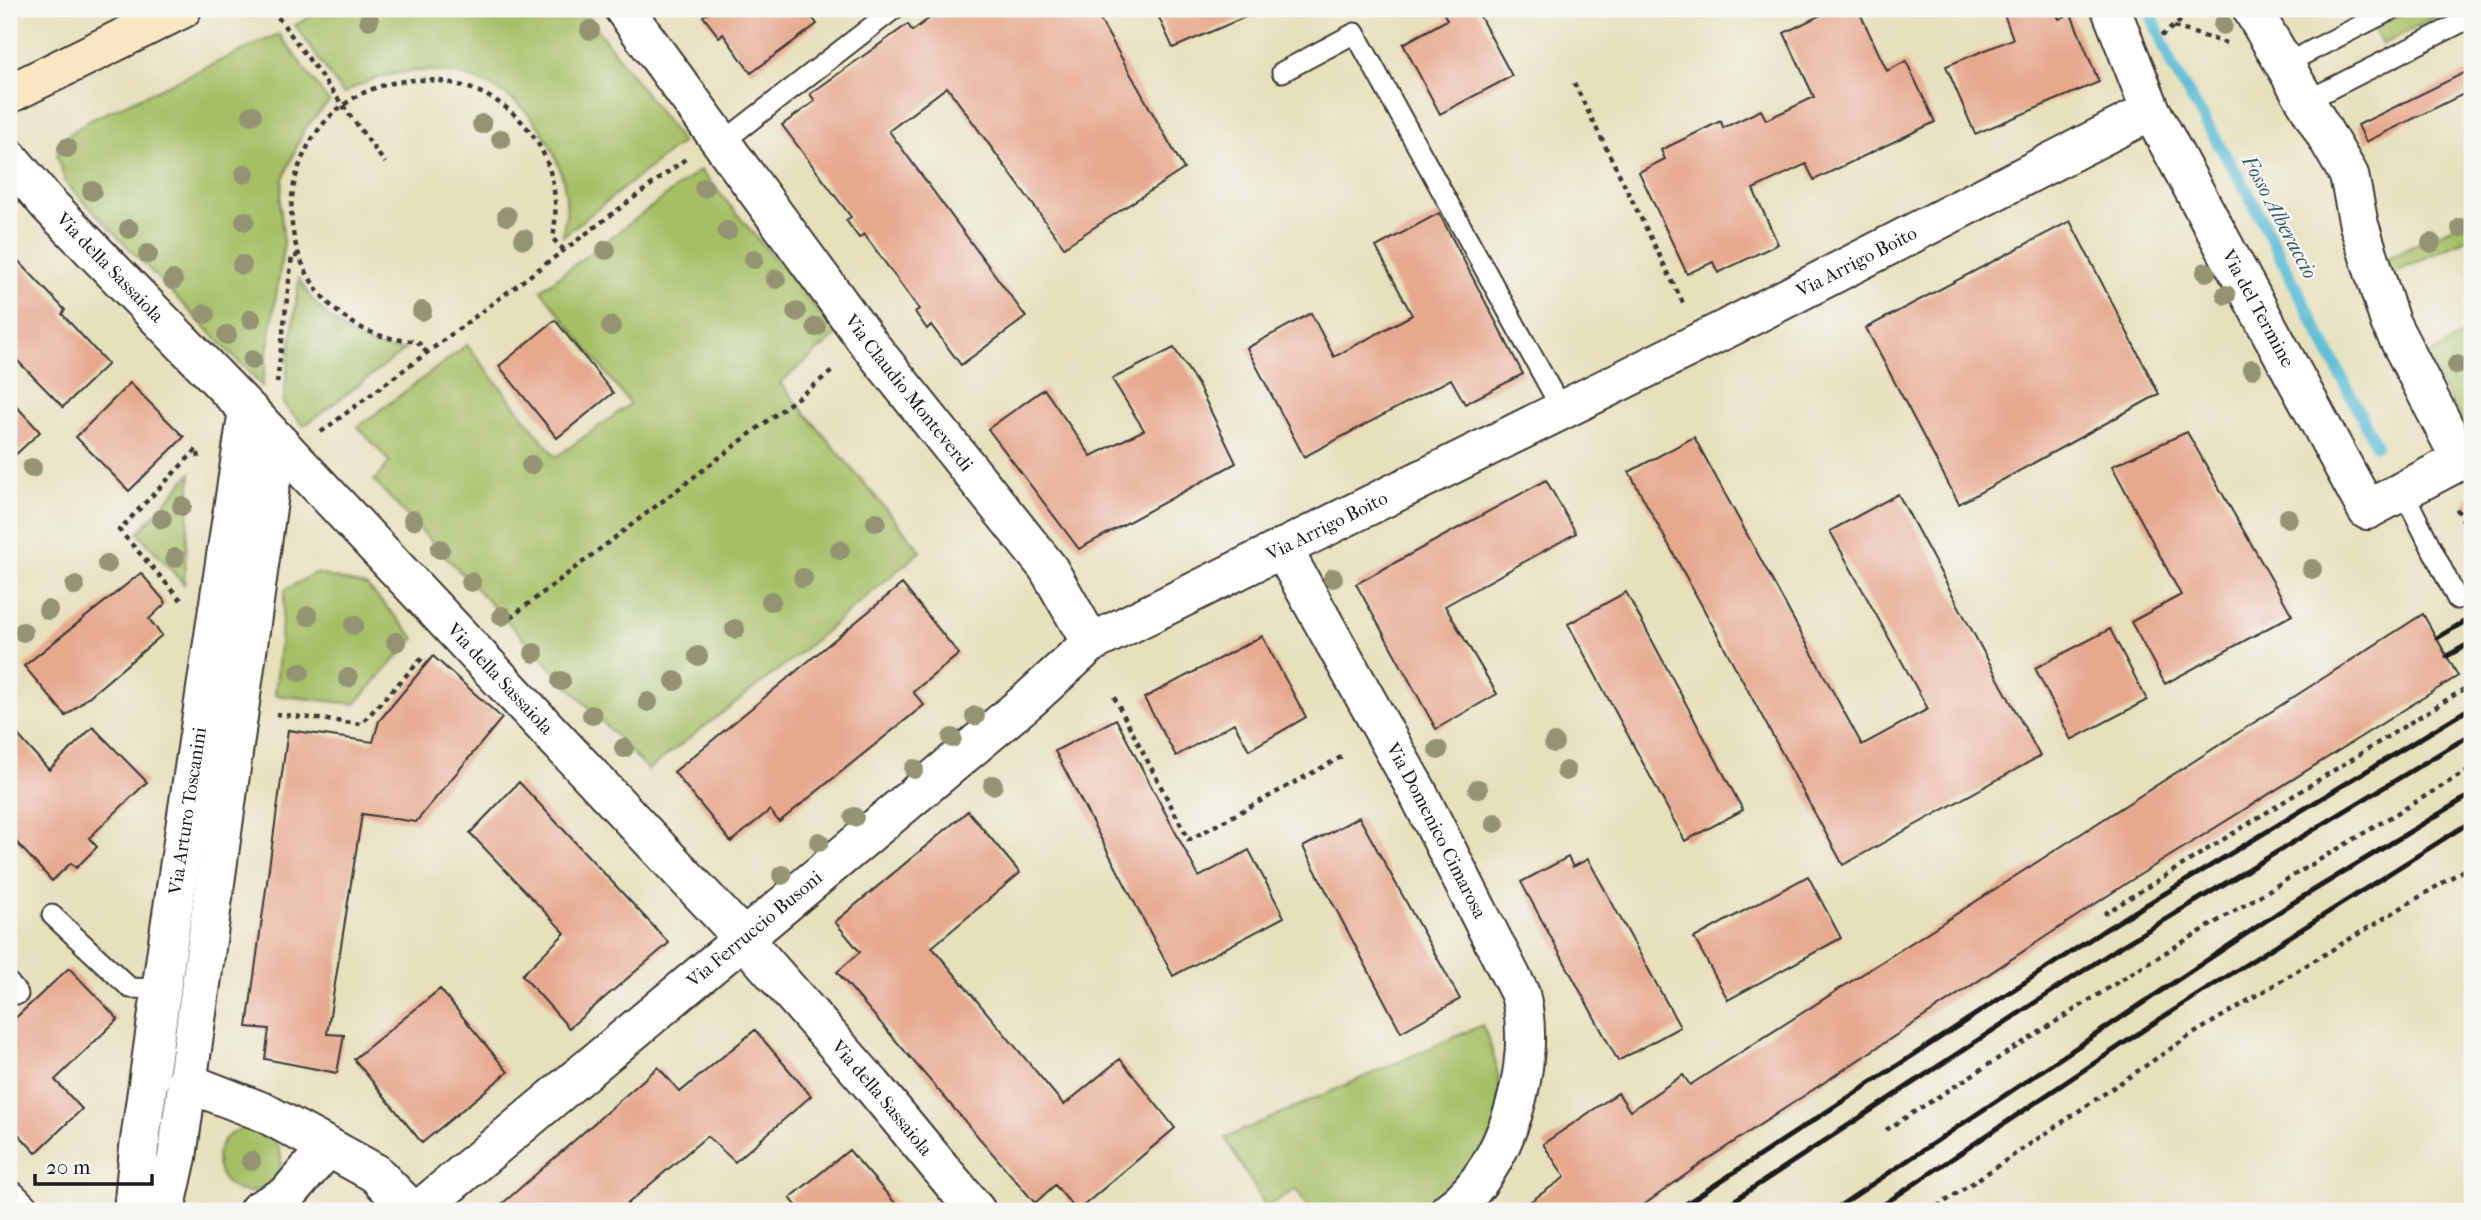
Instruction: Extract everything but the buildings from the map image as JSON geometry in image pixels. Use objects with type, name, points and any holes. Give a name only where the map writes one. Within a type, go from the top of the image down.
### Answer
[{"type":"main road","points":[[9,94],[182,9]]},
{"type":"street","name":"Via Claudio Monteverdi","points":[[624,9],[919,410],[1048,568],[1091,643]]},
{"type":"street","name":"Via del Termine","points":[[2111,9],[2151,111],[2367,510],[2461,460],[2390,322],[2359,225],[2349,175],[2306,101]]},
{"type":"street","points":[[2252,9],[2306,101]]},
{"type":"street","name":"Via Arrigo Boito","points":[[1091,643],[1718,333],[2151,111]]},
{"type":"street","name":"Via della Sassaiola","points":[[9,158],[48,204],[269,433],[743,938],[871,1084],[976,1211]]},
{"type":"street","name":"Via Arturo Toscanini","points":[[133,1211],[161,989],[214,637],[269,433]]},
{"type":"street","name":"Via Arturo Toscanini","points":[[165,1211],[177,1157],[270,486],[269,433]]},
{"type":"street","name":"Via Domenico Cimarosa","points":[[1282,548],[1417,791],[1520,995],[1526,1022],[1524,1045],[1508,1130],[1479,1182],[1449,1211]]},
{"type":"street","name":"Via Ferruccio Busoni","points":[[415,1211],[1031,698],[1091,643]]},
{"type":"street","points":[[186,1082],[263,1112],[375,1173],[415,1211]]},
{"type":"street","points":[[260,1210],[287,1195],[328,1147]]},
{"type":"street","points":[[9,1200],[20,1211]]},
{"type":"lane","points":[[721,138],[894,9]]},
{"type":"lane","points":[[2283,65],[2393,9]]},
{"type":"lane","points":[[2306,101],[2472,17]]},
{"type":"lane","points":[[1282,72],[1355,33],[1562,410]]},
{"type":"lane","points":[[2403,491],[2457,599]]},
{"type":"lane","points":[[52,915],[130,988],[161,989]]},
{"type":"path","points":[[272,9],[385,163]]},
{"type":"path","points":[[2196,9],[2172,28],[2232,45]]},
{"type":"path","points":[[427,353],[417,341],[384,338],[339,314],[314,286],[298,256],[291,206],[298,167],[320,129],[344,106],[366,91],[419,80],[459,85],[496,98],[523,121],[545,154],[556,198],[553,239],[564,250]]},
{"type":"path","points":[[1574,83],[1718,333]]},
{"type":"path","points":[[269,433],[427,353],[564,250],[721,138]]},
{"type":"path","points":[[269,433],[292,256],[298,256]]},
{"type":"path","points":[[519,610],[835,369]]},
{"type":"path","points":[[200,463],[197,449],[118,530],[214,637]]},
{"type":"path","points":[[2457,509],[2472,537]]},
{"type":"path","points":[[240,709],[361,724],[451,626]]},
{"type":"path","points":[[2104,914],[2472,684]]},
{"type":"path","points":[[1114,697],[1189,840],[1343,756]]},
{"type":"path","points":[[1886,1130],[2143,966],[2472,768]]},
{"type":"path","points":[[1937,1207],[2188,1037],[2472,865]]},
{"type":"green space","points":[[324,9],[582,9],[682,142],[563,236],[566,199],[559,167],[537,124],[516,102],[490,86],[462,75],[432,71],[401,73],[371,80],[343,94],[295,25]]},
{"type":"green space","points":[[2411,9],[2451,9],[2382,45],[2373,28]]},
{"type":"green space","points":[[279,34],[329,102],[304,129],[283,179],[280,204],[284,244],[262,386],[66,183],[57,156],[61,140],[88,121]]},
{"type":"green space","points":[[700,170],[838,334],[780,383],[921,551],[795,657],[648,770],[374,481],[390,462],[358,427],[467,345],[556,457],[630,404],[541,290]]},
{"type":"green space","points":[[2472,218],[2472,236],[2390,275],[2383,260]]},
{"type":"green space","points":[[299,279],[318,306],[343,329],[373,345],[405,350],[304,426],[283,404]]},
{"type":"green space","points":[[2472,329],[2472,425],[2468,433],[2426,357]]},
{"type":"green space","points":[[191,473],[184,584],[138,533]]},
{"type":"green space","points":[[315,573],[367,586],[415,638],[355,704],[275,695],[285,590]]},
{"type":"green space","points":[[1482,1025],[1498,1076],[1500,1116],[1497,1127],[1485,1146],[1435,1211],[1309,1211],[1297,1189],[1266,1207],[1225,1138]]},
{"type":"green space","points":[[243,1128],[255,1128],[272,1137],[279,1148],[279,1172],[272,1183],[255,1192],[243,1192],[231,1187],[222,1178],[217,1166],[217,1154],[222,1142],[231,1133]]},
{"type":"waterway","name":"Fosso Alberaccio","points":[[2149,9],[2172,66],[2247,191],[2376,445]]},
{"type":"railway","points":[[2437,638],[2472,617]]},
{"type":"railway","points":[[2447,656],[2472,642]]},
{"type":"railway","points":[[1675,1211],[2103,931],[2472,707]]},
{"type":"railway","points":[[1718,1211],[2115,950],[2472,734]]},
{"type":"railway","points":[[1832,1211],[2291,904],[2472,794]]},
{"type":"railway","points":[[1874,1211],[2160,1019],[2472,821]]}]
